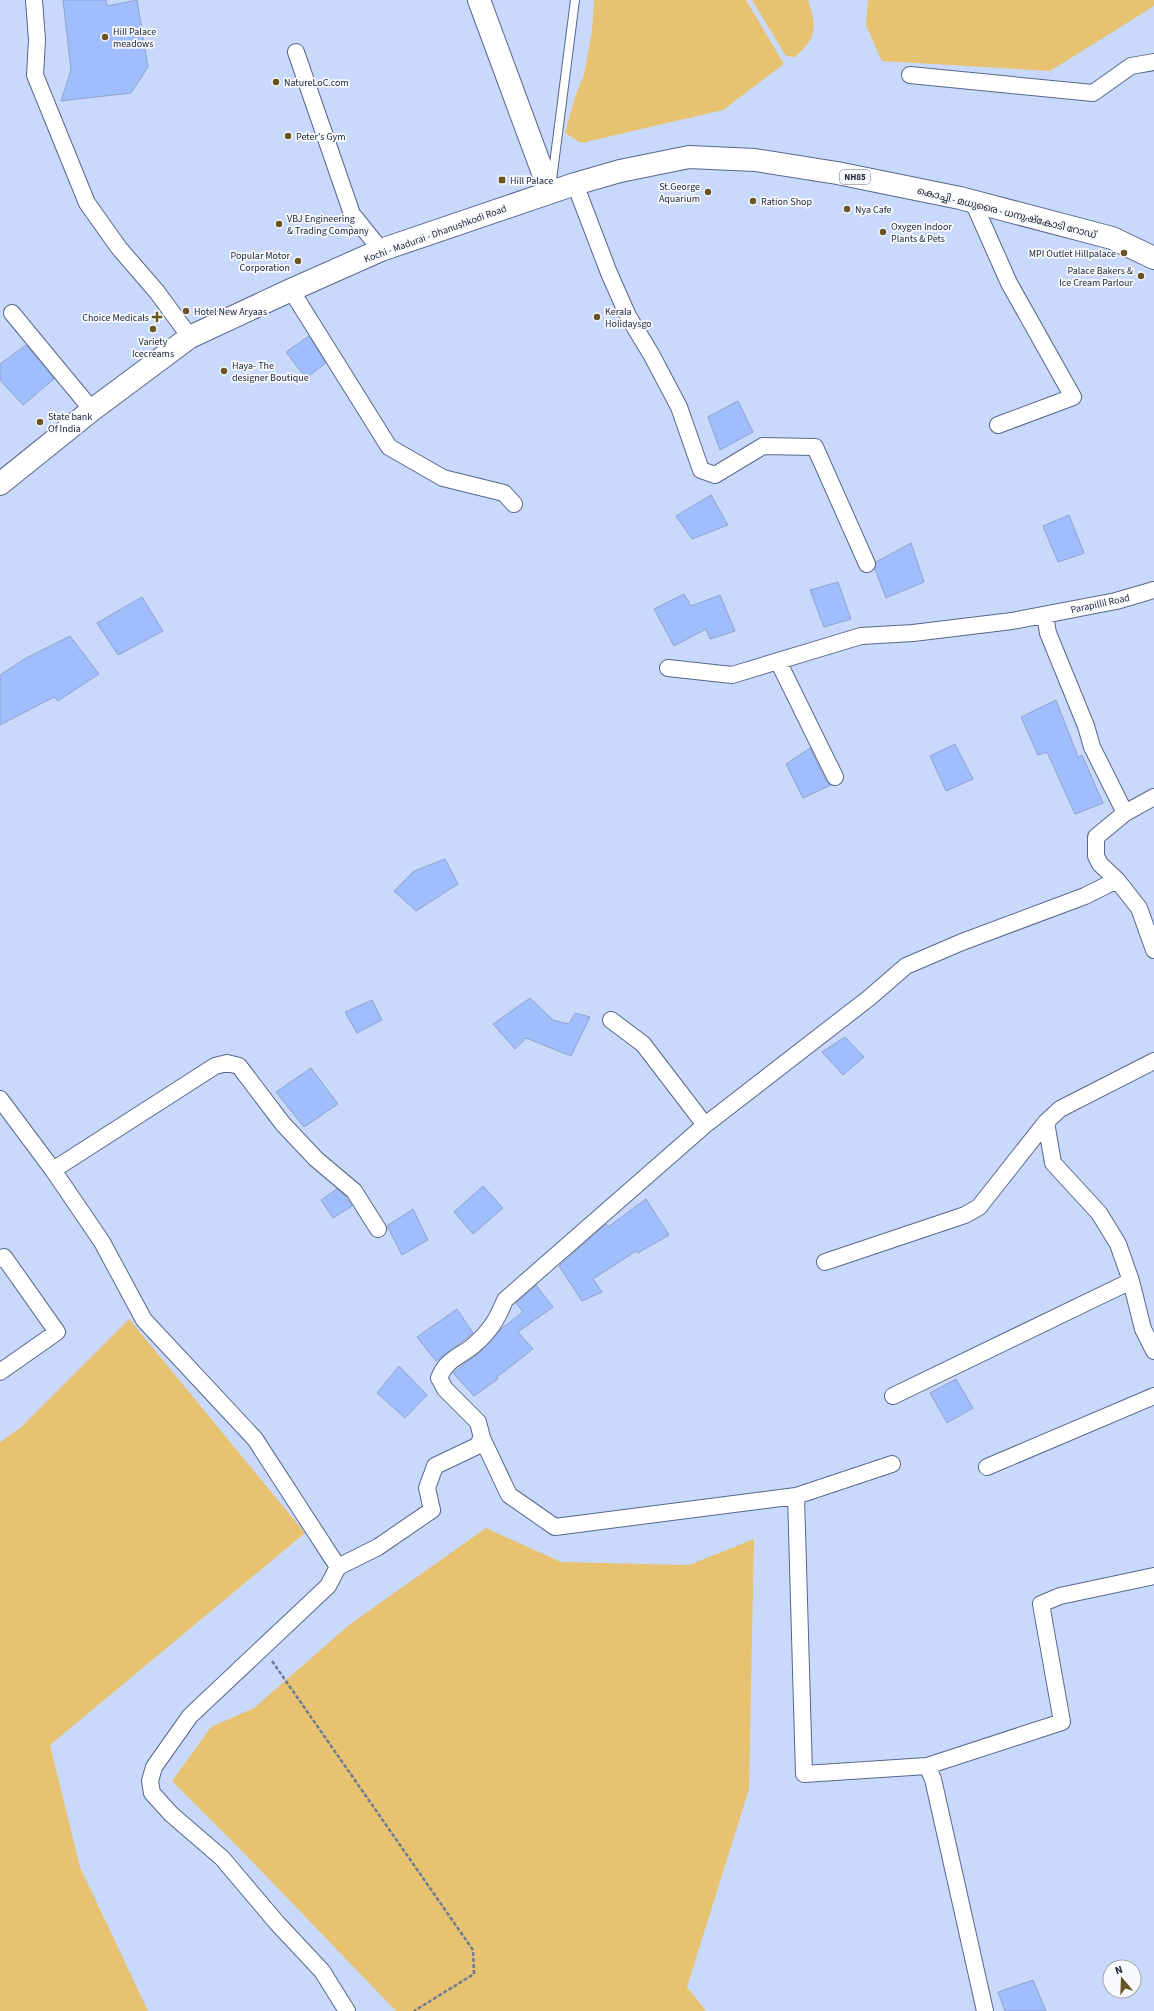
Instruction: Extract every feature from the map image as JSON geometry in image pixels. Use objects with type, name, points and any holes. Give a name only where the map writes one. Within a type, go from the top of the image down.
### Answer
[{"type":"main road","points":[[479,0],[550,192]]},
{"type":"main road","name":"കൊച്ചി - മധുരൈ - ധനുഷ്‌കോടി റോഡ്","points":[[550,192],[620,171],[690,157],[755,160],[837,173],[973,202],[1112,238],[1154,258]]},
{"type":"main road","name":"Kochi - Madurai - Dhanushkodi Road","points":[[0,484],[92,410],[190,337],[381,250],[550,192]]},
{"type":"street","points":[[34,0],[37,40],[35,75],[87,203],[118,248],[157,292],[190,337]]},
{"type":"street","points":[[296,52],[352,214],[381,250]]},
{"type":"street","points":[[910,75],[1094,93],[1131,66],[1154,62]]},
{"type":"street","points":[[574,184],[609,273],[628,316],[651,354],[679,407],[700,470],[715,475],[763,446],[815,447],[867,564]]},
{"type":"street","points":[[973,202],[1009,283],[1073,397],[998,425]]},
{"type":"street","points":[[291,290],[389,447],[443,478],[504,493],[514,504]]},
{"type":"street","points":[[12,313],[92,410]]},
{"type":"street","name":"Parapillil Road","points":[[668,668],[732,675],[861,636],[913,634],[1012,621],[1116,601],[1154,590]]},
{"type":"street","points":[[1045,615],[1048,632],[1086,726],[1092,747],[1125,813]]},
{"type":"street","points":[[778,661],[835,777]]},
{"type":"street","points":[[1154,797],[1125,813],[1096,837],[1096,856],[1100,864],[1117,880],[1140,908],[1154,950]]},
{"type":"street","points":[[892,1464],[796,1496],[555,1527],[509,1495],[482,1438],[478,1422],[445,1389],[439,1378],[443,1367],[473,1346],[495,1324],[505,1300],[705,1125],[869,998],[906,966],[962,942],[1085,896],[1117,880]]},
{"type":"street","points":[[611,1020],[643,1044],[705,1125]]},
{"type":"street","points":[[825,1262],[965,1215],[979,1207],[1046,1122],[1060,1109],[1154,1061]]},
{"type":"street","points":[[54,1170],[215,1066],[227,1063],[239,1066],[283,1124],[316,1159],[354,1191],[378,1229]]},
{"type":"street","points":[[0,1099],[54,1170],[102,1242],[144,1320],[255,1439],[338,1567]]},
{"type":"street","points":[[1046,1122],[1053,1163],[1099,1213],[1118,1244],[1131,1281],[1143,1329],[1154,1352]]},
{"type":"street","points":[[0,1260],[4,1257],[58,1332],[0,1372]]},
{"type":"street","points":[[893,1396],[1131,1281]]},
{"type":"street","points":[[987,1467],[1154,1396]]},
{"type":"street","points":[[347,2011],[322,1972],[277,1923],[222,1858],[170,1814],[152,1794],[150,1782],[154,1767],[190,1716],[328,1586],[338,1567],[378,1547],[432,1510],[427,1488],[435,1466],[477,1446],[482,1438]]},
{"type":"street","points":[[796,1496],[804,1774],[927,1766],[1062,1722],[1041,1604],[1060,1596],[1154,1576]]},
{"type":"street","points":[[927,1766],[933,1779],[985,2011]]},
{"type":"lane","points":[[550,192],[575,0]]},
{"type":"path","points":[[263,1647],[473,1950],[474,1974],[414,2011]]},
{"type":"shaded area","points":[[594,0],[746,0],[784,64],[723,110],[581,143],[565,133],[576,94],[584,75],[592,31]]},
{"type":"shaded area","points":[[752,0],[808,0],[813,18],[813,32],[808,44],[795,57],[786,56]]},
{"type":"shaded area","points":[[868,0],[1154,0],[1154,6],[1050,71],[882,61],[866,25]]},
{"type":"shaded area","points":[[129,1319],[305,1533],[50,1745],[80,1867],[148,2011],[0,2011],[0,1442],[20,1428]]},
{"type":"shaded area","points":[[486,1528],[561,1562],[689,1565],[754,1539],[749,1789],[687,1987],[706,2011],[396,2011],[242,1851],[172,1781],[211,1727],[254,1708],[349,1625]]},
{"type":"building","name":"Hill Palace meadows","points":[[63,0],[106,0],[107,6],[137,0],[148,67],[131,93],[61,101],[71,70]]},
{"type":"building","points":[[309,336],[326,363],[306,378],[286,352]]},
{"type":"building","points":[[26,345],[54,379],[23,405],[0,380],[0,364]]},
{"type":"building","points":[[738,401],[753,432],[720,450],[708,417]]},
{"type":"building","points":[[711,495],[728,525],[692,539],[676,516]]},
{"type":"building","points":[[1069,515],[1084,553],[1058,562],[1043,526]]},
{"type":"building","points":[[911,543],[924,582],[886,598],[875,569],[876,562]]},
{"type":"building","points":[[838,582],[851,619],[824,627],[810,590]]},
{"type":"building","points":[[684,594],[691,606],[720,595],[735,631],[710,639],[706,629],[674,646],[654,609]]},
{"type":"building","points":[[142,597],[163,631],[118,655],[97,623]]},
{"type":"building","points":[[70,636],[99,674],[58,701],[54,697],[0,725],[0,675],[26,658]]},
{"type":"building","points":[[1056,700],[1078,757],[1082,755],[1103,803],[1075,814],[1047,752],[1038,755],[1021,717]]},
{"type":"building","points":[[955,744],[973,779],[946,791],[930,756]]},
{"type":"building","points":[[810,748],[826,781],[831,785],[803,798],[786,764]]},
{"type":"building","points":[[445,859],[458,884],[416,911],[394,891],[414,871]]},
{"type":"building","points":[[530,998],[553,1020],[569,1024],[575,1013],[590,1017],[571,1056],[526,1038],[515,1049],[493,1024]]},
{"type":"building","points":[[372,1000],[382,1020],[357,1033],[345,1012]]},
{"type":"building","points":[[845,1037],[864,1057],[843,1075],[822,1052]]},
{"type":"building","points":[[311,1068],[338,1104],[304,1127],[276,1092]]},
{"type":"building","points":[[483,1186],[503,1208],[473,1234],[454,1212]]},
{"type":"building","points":[[337,1189],[345,1196],[352,1206],[333,1218],[321,1200]]},
{"type":"building","points":[[646,1199],[669,1235],[638,1253],[636,1251],[593,1279],[602,1292],[582,1301],[559,1266],[606,1224],[608,1227]]},
{"type":"building","points":[[413,1209],[428,1240],[402,1255],[387,1226]]},
{"type":"building","points":[[536,1285],[553,1307],[518,1332],[533,1349],[497,1377],[498,1379],[474,1396],[453,1373],[480,1352],[502,1328],[523,1312],[516,1303]]},
{"type":"building","points":[[457,1309],[473,1333],[436,1361],[417,1337]]},
{"type":"building","points":[[399,1366],[427,1395],[405,1418],[377,1393]]},
{"type":"building","points":[[956,1379],[973,1408],[947,1423],[930,1393]]},
{"type":"building","points":[[1033,1980],[1046,2011],[1005,2011],[998,1992]]},
{"type":"place","name":"Hill Palace meadows","points":[[105,37]]},
{"type":"place","name":"NatureLoC.com","points":[[276,82]]},
{"type":"place","name":"Peter's Gym","points":[[288,136]]},
{"type":"place","name":"Hill Palace","points":[[502,180]]},
{"type":"place","name":"St.George Aquarium","points":[[708,192]]},
{"type":"place","name":"Ration Shop","points":[[753,201]]},
{"type":"place","name":"Nya Cafe","points":[[847,209]]},
{"type":"place","name":"VBJ Engineering & Trading Company","points":[[279,224]]},
{"type":"place","name":"Oxygen Indoor Plants & Pets","points":[[883,232]]},
{"type":"place","name":"MPI Outlet Hillpalace","points":[[1124,253]]},
{"type":"place","name":"Popular Motor Corporation","points":[[298,261]]},
{"type":"place","name":"Palace Bakers & Ice Cream Parlour","points":[[1141,276]]},
{"type":"place","name":"Hotel New Aryaas","points":[[186,311]]},
{"type":"place","name":"Choice Medicals","points":[[157,317]]},
{"type":"place","name":"Kerala Holidaysgo","points":[[597,317]]},
{"type":"place","name":"Variety Icecreams","points":[[153,329]]},
{"type":"place","name":"Haya- The designer Boutique","points":[[224,371]]},
{"type":"place","name":"State bank Of India","points":[[40,422]]}]
